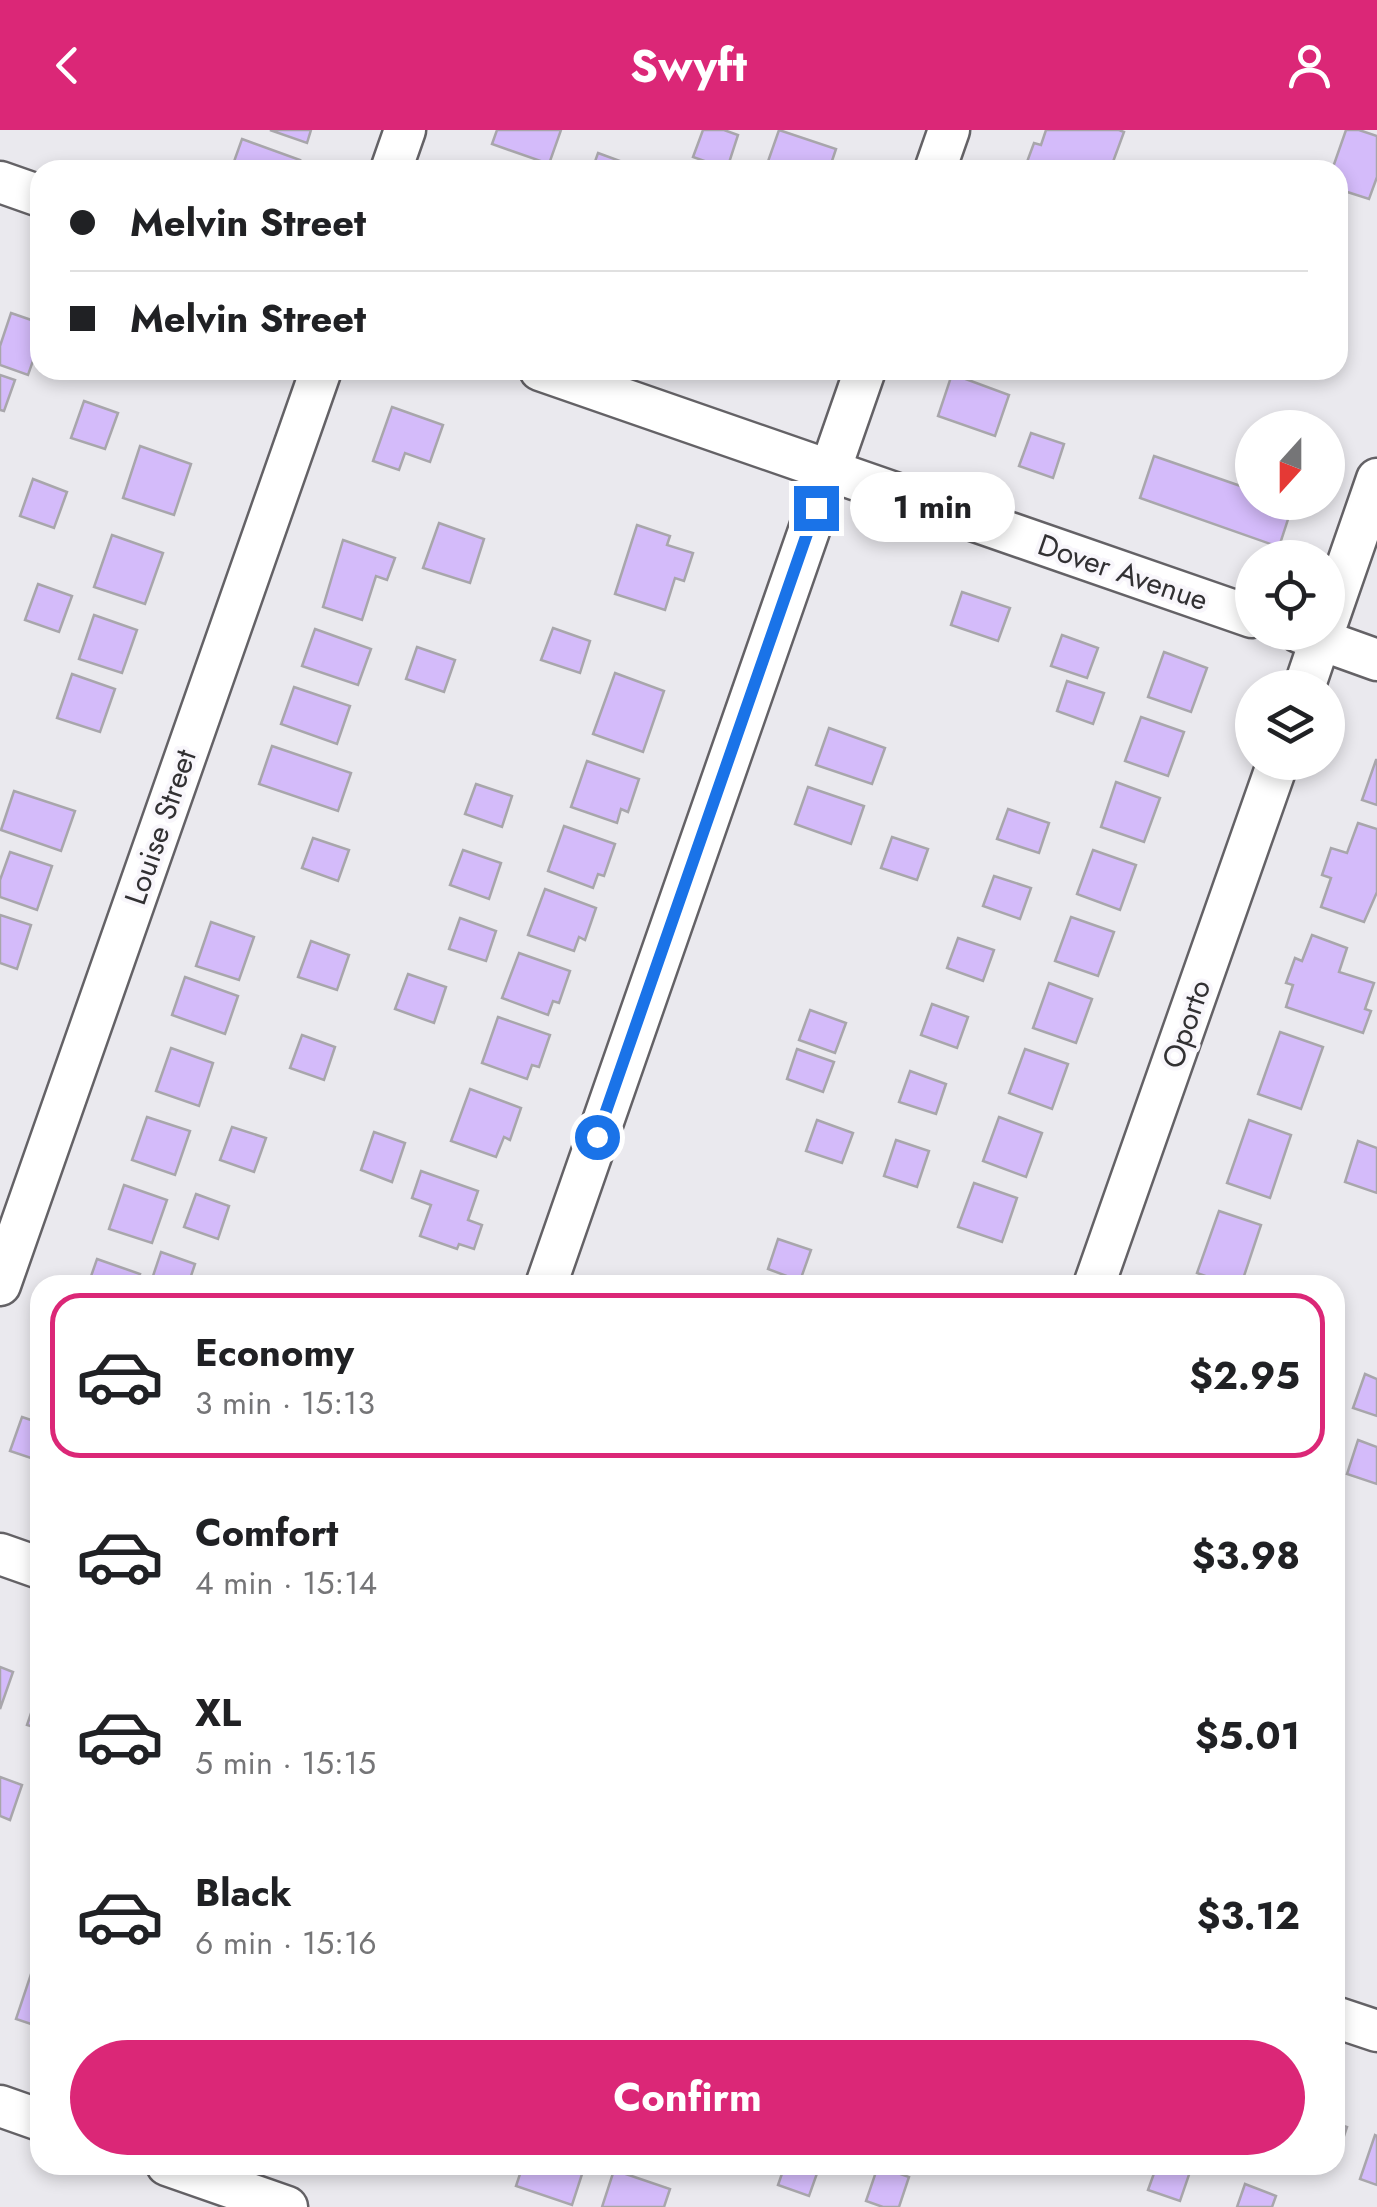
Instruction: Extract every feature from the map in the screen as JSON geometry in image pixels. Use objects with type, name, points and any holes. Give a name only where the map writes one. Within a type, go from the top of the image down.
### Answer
[{"type":"street","points":[[394,160],[405,130]]},
{"type":"street","points":[[939,160],[950,130]]},
{"type":"street","points":[[0,182],[30,192]]},
{"type":"street","name":"Louise Street","points":[[0,1285],[317,380]]},
{"type":"street","name":"Dover Avenue","points":[[569,380],[1235,610]]},
{"type":"street","points":[[549,1275],[861,380]]},
{"type":"street","points":[[1345,561],[1377,479]]},
{"type":"street","points":[[1345,644],[1377,660]]},
{"type":"street","name":"Oporto","points":[[1098,1275],[1272,780]]},
{"type":"street","points":[[0,1554],[30,1564]]},
{"type":"street","points":[[1345,2020],[1377,2031]]},
{"type":"street","points":[[0,2106],[30,2116]]},
{"type":"street","points":[[196,2175],[287,2207]]},
{"type":"building","points":[[270,130],[311,130],[307,143]]},
{"type":"building","points":[[497,130],[561,130],[550,160],[538,160],[492,144]]},
{"type":"building","points":[[703,130],[738,135],[730,160],[693,157]]},
{"type":"building","points":[[779,130],[836,149],[832,160],[768,160]]},
{"type":"building","points":[[1046,130],[1124,132],[1114,160],[1028,160],[1034,143],[1041,145]]},
{"type":"building","points":[[1346,130],[1377,136],[1377,177],[1369,199],[1348,192],[1348,160],[1336,160]]},
{"type":"building","points":[[242,139],[300,160],[235,160]]},
{"type":"building","points":[[598,153],[617,160],[596,160]]},
{"type":"building","points":[[11,313],[30,320],[28,375],[0,365],[0,346]]},
{"type":"building","points":[[0,375],[15,380],[4,411],[0,410]]},
{"type":"building","points":[[950,380],[968,380],[1009,395],[995,436],[938,416]]},
{"type":"building","points":[[84,401],[118,413],[105,449],[71,438]]},
{"type":"building","points":[[392,407],[443,425],[430,462],[405,453],[399,470],[373,461]]},
{"type":"building","points":[[1031,433],[1064,444],[1053,478],[1019,466]]},
{"type":"building","points":[[140,446],[191,464],[174,515],[123,498]]},
{"type":"building","points":[[1154,456],[1235,484],[1235,520],[1288,520],[1281,540],[1259,540],[1140,498]]},
{"type":"building","points":[[33,479],[67,492],[54,528],[20,516]]},
{"type":"building","points":[[439,523],[484,539],[470,583],[423,568]]},
{"type":"building","points":[[637,525],[670,536],[667,545],[693,553],[684,581],[675,578],[665,610],[615,594]]},
{"type":"building","points":[[112,535],[163,553],[145,604],[94,587]]},
{"type":"building","points":[[343,540],[395,558],[387,580],[376,576],[362,620],[323,607]]},
{"type":"building","points":[[38,584],[72,596],[59,632],[25,620]]},
{"type":"building","points":[[962,592],[1010,608],[998,641],[951,625]]},
{"type":"building","points":[[94,615],[137,630],[122,673],[79,659]]},
{"type":"building","points":[[553,628],[590,641],[580,673],[541,660]]},
{"type":"building","points":[[315,629],[371,649],[358,685],[302,666]]},
{"type":"building","points":[[1062,635],[1098,648],[1087,678],[1051,666]]},
{"type":"building","points":[[417,647],[455,660],[444,692],[406,679]]},
{"type":"building","points":[[1164,652],[1207,668],[1191,712],[1148,697]]},
{"type":"building","points":[[615,673],[664,691],[643,752],[593,734]]},
{"type":"building","points":[[72,674],[115,689],[100,732],[57,718]]},
{"type":"building","points":[[1067,681],[1104,693],[1093,724],[1057,711]]},
{"type":"building","points":[[294,687],[350,706],[337,744],[281,724]]},
{"type":"building","points":[[1141,717],[1184,732],[1168,776],[1125,761]]},
{"type":"building","points":[[829,728],[885,748],[872,784],[816,765]]},
{"type":"building","points":[[272,746],[351,773],[338,811],[259,784]]},
{"type":"building","points":[[1377,760],[1377,805],[1362,800]]},
{"type":"building","points":[[587,761],[639,779],[628,812],[621,809],[617,823],[571,807]]},
{"type":"building","points":[[1116,782],[1160,798],[1144,842],[1101,827]]},
{"type":"building","points":[[476,784],[512,796],[502,827],[465,814]]},
{"type":"building","points":[[808,787],[864,806],[851,844],[795,824]]},
{"type":"building","points":[[14,791],[75,811],[61,851],[1,830]]},
{"type":"building","points":[[1008,809],[1049,823],[1039,853],[997,839]]},
{"type":"building","points":[[1358,823],[1377,829],[1377,892],[1364,922],[1321,907],[1331,878],[1322,875],[1331,848],[1347,853]]},
{"type":"building","points":[[564,826],[615,844],[604,876],[598,874],[593,888],[548,871]]},
{"type":"building","points":[[892,837],[928,849],[917,880],[881,868]]},
{"type":"building","points":[[313,838],[349,850],[338,881],[302,868]]},
{"type":"building","points":[[463,850],[501,863],[489,899],[450,885]]},
{"type":"building","points":[[1093,850],[1136,865],[1120,910],[1077,894]]},
{"type":"building","points":[[10,852],[52,866],[37,910],[0,897],[0,880]]},
{"type":"building","points":[[994,876],[1031,888],[1020,919],[983,906]]},
{"type":"building","points":[[545,889],[596,908],[585,940],[579,937],[574,951],[528,935]]},
{"type":"building","points":[[0,915],[31,925],[17,969],[0,963]]},
{"type":"building","points":[[1071,917],[1114,932],[1098,976],[1055,961]]},
{"type":"building","points":[[460,918],[496,931],[486,961],[449,949]]},
{"type":"building","points":[[211,922],[254,937],[239,980],[196,966]]},
{"type":"building","points":[[1312,935],[1347,948],[1339,972],[1374,983],[1365,1009],[1371,1011],[1363,1033],[1286,1007],[1293,985],[1286,983],[1295,958],[1302,961]]},
{"type":"building","points":[[958,938],[994,950],[983,981],[947,968]]},
{"type":"building","points":[[311,941],[349,955],[337,990],[298,977]]},
{"type":"building","points":[[519,953],[570,971],[559,1003],[553,1001],[548,1015],[502,998]]},
{"type":"building","points":[[408,974],[446,987],[434,1023],[395,1009]]},
{"type":"building","points":[[185,977],[238,996],[225,1034],[172,1015]]},
{"type":"building","points":[[1049,983],[1092,999],[1076,1043],[1033,1028]]},
{"type":"building","points":[[932,1004],[968,1017],[957,1048],[921,1035]]},
{"type":"building","points":[[810,1010],[846,1023],[835,1053],[799,1040]]},
{"type":"building","points":[[498,1017],[550,1035],[539,1067],[532,1065],[527,1079],[482,1063]]},
{"type":"building","points":[[1280,1032],[1323,1047],[1301,1109],[1258,1094]]},
{"type":"building","points":[[302,1035],[335,1047],[324,1080],[290,1068]]},
{"type":"building","points":[[171,1048],[213,1063],[199,1106],[156,1091]]},
{"type":"building","points":[[797,1049],[834,1062],[823,1092],[787,1079]]},
{"type":"building","points":[[1025,1049],[1068,1064],[1052,1109],[1009,1093]]},
{"type":"building","points":[[910,1071],[946,1084],[936,1114],[899,1102]]},
{"type":"building","points":[[470,1089],[521,1108],[510,1140],[504,1137],[496,1157],[451,1141]]},
{"type":"building","points":[[147,1117],[190,1131],[175,1175],[132,1160]]},
{"type":"building","points":[[999,1117],[1042,1133],[1026,1177],[983,1161]]},
{"type":"building","points":[[817,1120],[853,1133],[842,1163],[806,1151]]},
{"type":"building","points":[[1249,1120],[1291,1135],[1270,1198],[1227,1183]]},
{"type":"building","points":[[232,1127],[266,1138],[254,1172],[220,1160]]},
{"type":"building","points":[[374,1132],[405,1143],[392,1182],[361,1170]]},
{"type":"building","points":[[896,1140],[929,1151],[917,1187],[884,1176]]},
{"type":"building","points":[[1358,1141],[1377,1148],[1377,1193],[1345,1182]]},
{"type":"building","points":[[421,1171],[478,1191],[468,1220],[482,1225],[474,1249],[459,1244],[457,1249],[420,1236],[431,1205],[412,1198]]},
{"type":"building","points":[[974,1183],[1017,1198],[1002,1242],[958,1227]]},
{"type":"building","points":[[124,1185],[167,1200],[152,1243],[109,1229]]},
{"type":"building","points":[[196,1194],[229,1206],[218,1239],[184,1227]]},
{"type":"building","points":[[1219,1211],[1261,1225],[1244,1275],[1197,1273]]},
{"type":"building","points":[[778,1239],[811,1250],[802,1275],[784,1275],[768,1269]]},
{"type":"building","points":[[161,1252],[195,1264],[191,1275],[153,1275]]},
{"type":"building","points":[[97,1259],[140,1274],[140,1275],[91,1275]]},
{"type":"building","points":[[1365,1374],[1377,1379],[1377,1416],[1353,1408]]},
{"type":"building","points":[[22,1417],[30,1420],[30,1458],[10,1451]]},
{"type":"building","points":[[1358,1440],[1377,1447],[1377,1484],[1347,1474]]},
{"type":"building","points":[[0,1667],[13,1672],[0,1709]]},
{"type":"building","points":[[0,1777],[22,1785],[10,1820],[0,1816]]},
{"type":"building","points":[[30,1977],[30,2024],[16,2019]]},
{"type":"building","points":[[1377,2136],[1377,2185],[1360,2179]]},
{"type":"building","points":[[520,2175],[582,2175],[572,2205],[516,2186]]},
{"type":"building","points":[[612,2175],[629,2175],[670,2189],[664,2207],[602,2207]]},
{"type":"building","points":[[782,2175],[816,2175],[809,2196],[778,2185]]},
{"type":"building","points":[[875,2175],[909,2177],[899,2207],[866,2201]]},
{"type":"building","points":[[1153,2175],[1189,2175],[1180,2201],[1148,2190]]},
{"type":"building","points":[[1245,2184],[1276,2196],[1272,2207],[1237,2207]]},
{"type":"route","points":[[597,1137],[816,508]]}]
